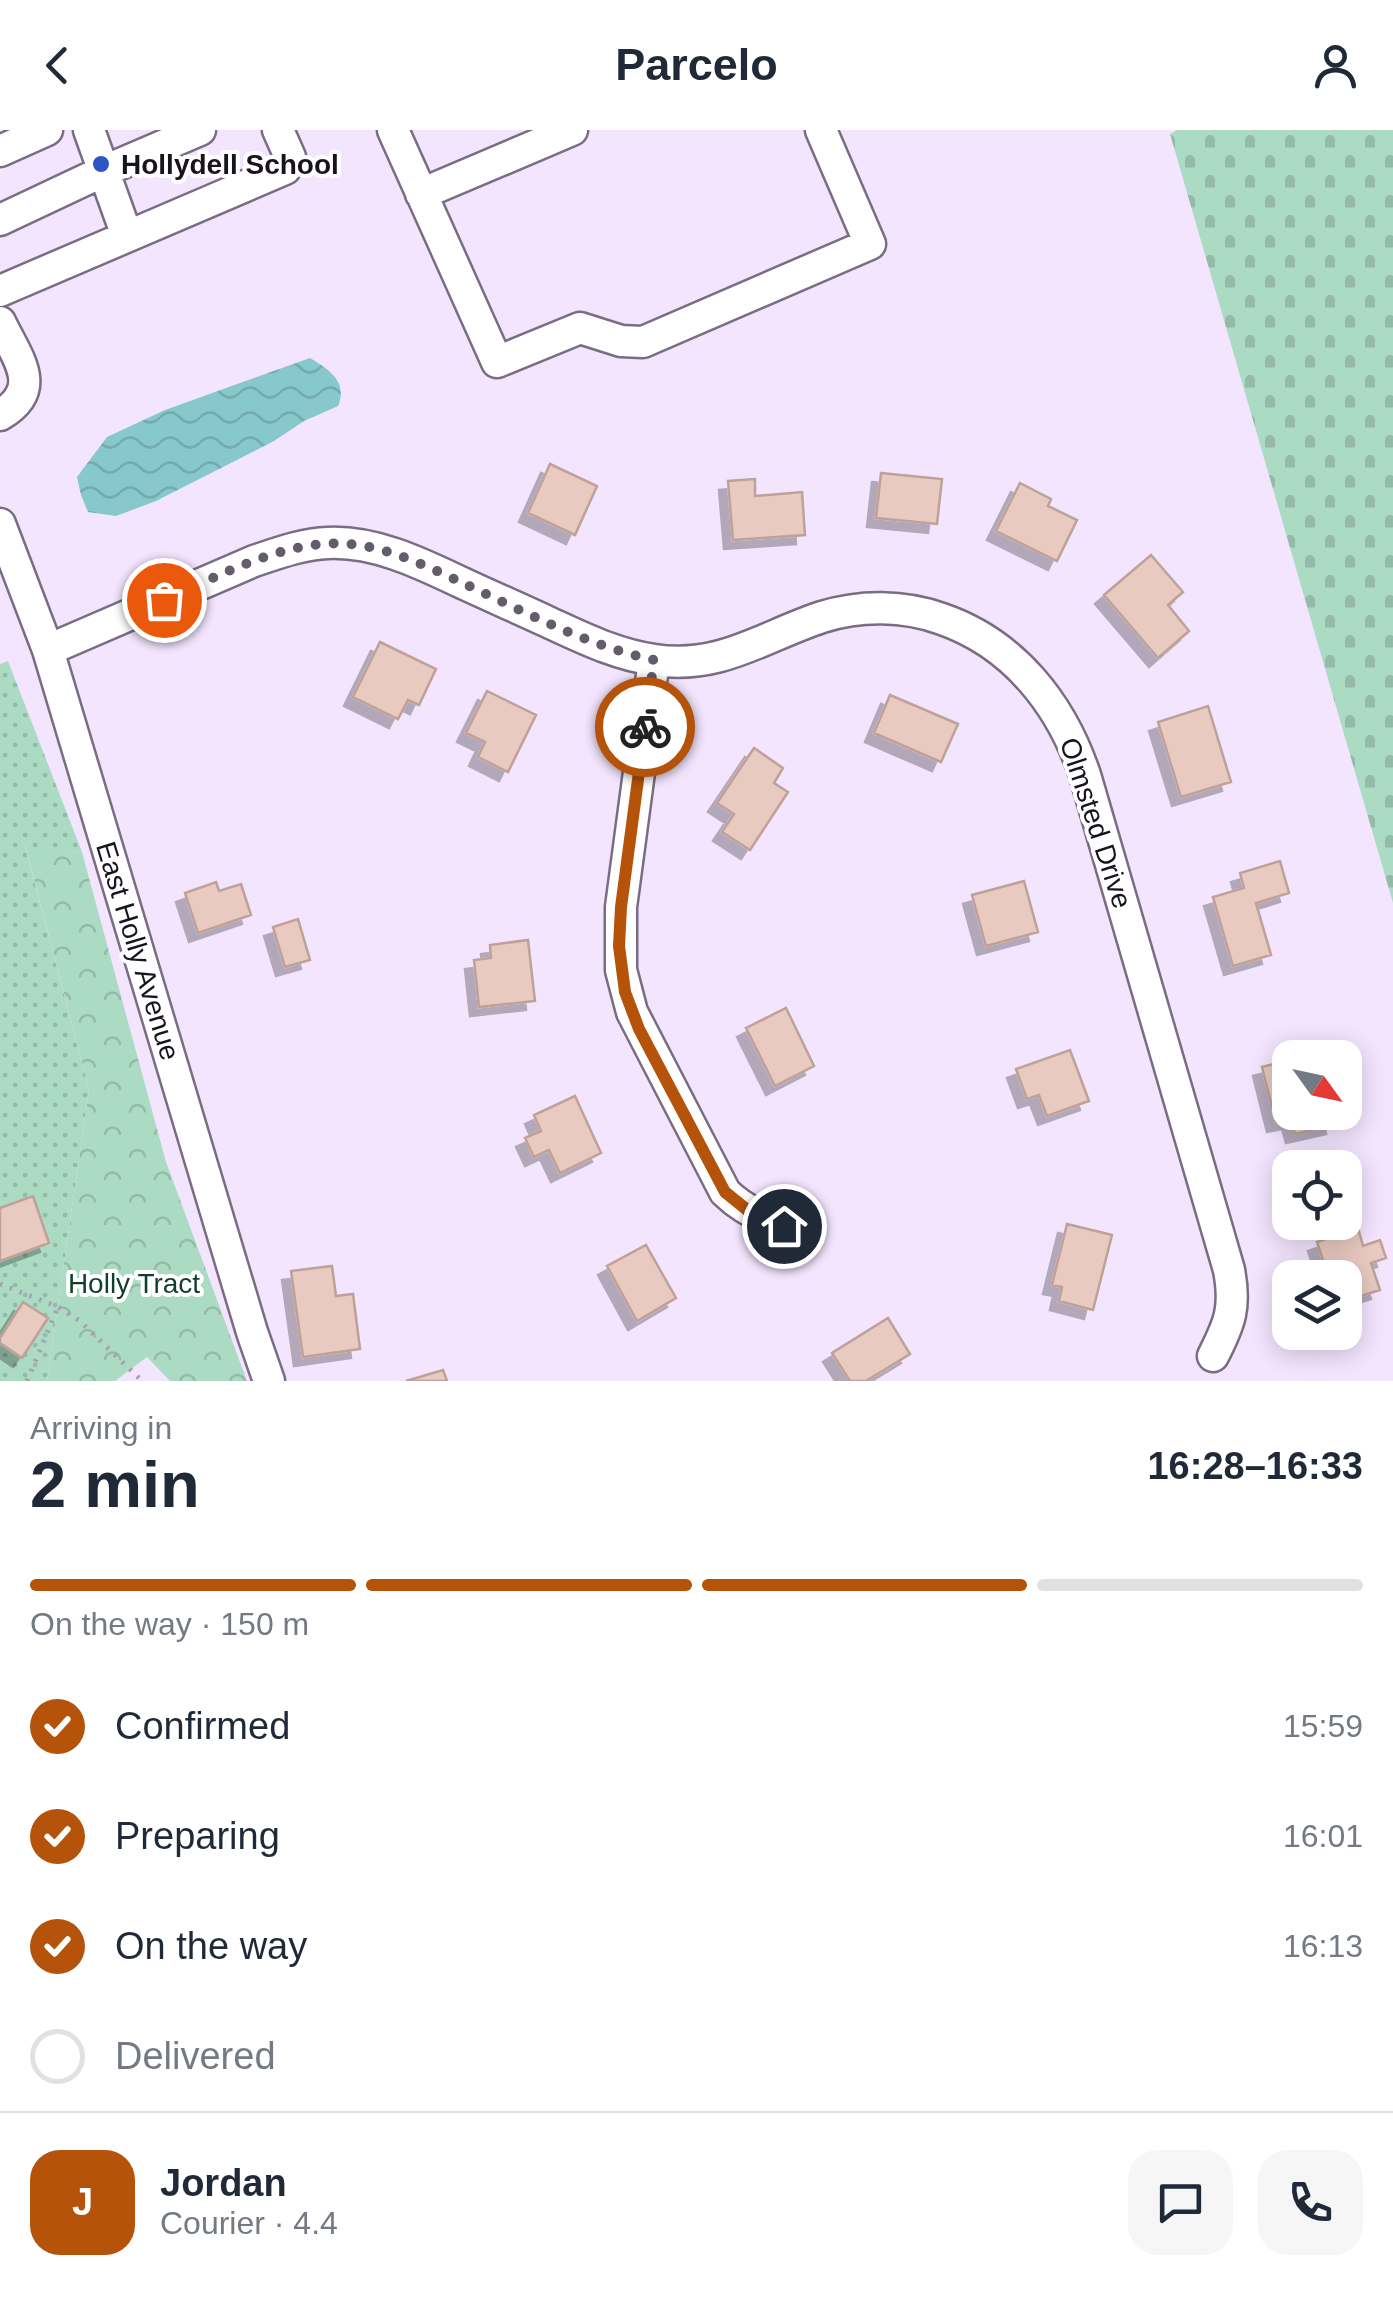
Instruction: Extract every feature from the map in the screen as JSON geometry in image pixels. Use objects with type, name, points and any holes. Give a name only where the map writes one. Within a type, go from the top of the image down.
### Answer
[{"type":"street","points":[[0,150],[47,130]]},
{"type":"street","points":[[89,130],[127,236]]},
{"type":"street","points":[[0,220],[200,130]]},
{"type":"street","points":[[0,291],[285,168],[290,157],[278,130]]},
{"type":"street","points":[[393,130],[497,362],[580,328],[621,342],[643,342],[870,244],[820,130]]},
{"type":"street","points":[[422,194],[572,130]]},
{"type":"street","points":[[0,322],[25,376],[23,395],[0,415]]},
{"type":"street","name":"East Holly Avenue","points":[[3,539],[48,650],[269,1381]]},
{"type":"street","name":"Olmsted Drive","points":[[48,650],[254,561],[304,546],[336,543],[411,560],[604,648],[654,660],[677,662],[721,657],[833,614],[873,609],[937,617],[979,635],[1017,663],[1042,691],[1066,728],[1084,775],[1229,1270],[1232,1314],[1214,1356]]},
{"type":"street","points":[[654,660],[621,907],[619,946],[625,992],[639,1029],[725,1192],[751,1213],[784,1226]]},
{"type":"path","points":[[0,1284],[58,1306],[80,1321],[142,1381]]},
{"type":"path","points":[[27,1381],[58,1306]]},
{"type":"green space","points":[[1177,130],[1393,130],[1393,903],[1170,134]]},
{"type":"green space","points":[[8,661],[82,852],[25,846],[89,1089],[47,1381],[0,1381],[0,664]]},
{"type":"green space","name":"Holly Tract","points":[[25,845],[82,852],[166,1162],[247,1381],[170,1381],[147,1357],[115,1381],[47,1381],[89,1089]]},
{"type":"water","points":[[310,358],[339,383],[338,406],[156,501],[116,516],[88,512],[77,477],[107,437],[165,410]]},
{"type":"building","points":[[550,464],[597,486],[575,535],[528,513]]},
{"type":"building","points":[[881,473],[942,479],[937,524],[876,518]]},
{"type":"building","points":[[755,479],[755,496],[802,492],[805,535],[733,540],[728,481]]},
{"type":"building","points":[[1020,483],[1051,499],[1048,506],[1077,520],[1057,561],[996,531]]},
{"type":"building","points":[[1151,555],[1183,592],[1168,605],[1189,631],[1158,658],[1104,595]]},
{"type":"building","points":[[380,642],[436,669],[419,705],[408,700],[398,719],[353,697]]},
{"type":"building","points":[[487,691],[536,715],[508,772],[478,757],[485,742],[466,733]]},
{"type":"building","points":[[890,695],[958,724],[941,762],[874,733]]},
{"type":"building","points":[[1208,706],[1231,782],[1181,797],[1158,722]]},
{"type":"building","points":[[754,748],[783,768],[774,783],[788,792],[750,850],[722,832],[734,814],[717,803]]},
{"type":"building","points":[[1280,861],[1289,893],[1256,903],[1271,955],[1233,966],[1213,897],[1244,888],[1240,873]]},
{"type":"building","points":[[1024,881],[1038,932],[986,946],[972,895]]},
{"type":"building","points":[[216,882],[219,891],[241,884],[251,915],[198,933],[185,893]]},
{"type":"building","points":[[298,919],[310,960],[285,967],[273,927]]},
{"type":"building","points":[[528,940],[535,1001],[479,1007],[474,960],[491,958],[490,945]]},
{"type":"building","points":[[786,1008],[814,1066],[775,1086],[746,1028]]},
{"type":"building","points":[[1070,1050],[1089,1101],[1047,1116],[1039,1095],[1027,1099],[1016,1069]]},
{"type":"building","points":[[1272,1064],[1272,1107],[1262,1067]]},
{"type":"building","points":[[575,1096],[601,1153],[560,1173],[549,1150],[534,1157],[525,1138],[541,1131],[534,1115]]},
{"type":"building","points":[[33,1196],[49,1243],[0,1261],[0,1208]]},
{"type":"building","points":[[1067,1224],[1112,1235],[1093,1310],[1059,1301],[1062,1287],[1052,1285]]},
{"type":"building","points":[[1361,1240],[1363,1246],[1380,1240],[1386,1258],[1371,1263],[1380,1290],[1362,1296],[1362,1260],[1323,1260],[1317,1242]]},
{"type":"building","points":[[646,1245],[676,1298],[637,1321],[607,1266]]},
{"type":"building","points":[[332,1266],[336,1296],[353,1294],[360,1349],[303,1357],[291,1271]]},
{"type":"building","points":[[23,1302],[48,1318],[22,1358],[0,1343],[0,1338]]},
{"type":"building","points":[[888,1318],[910,1354],[866,1381],[850,1381],[832,1353]]},
{"type":"building","points":[[443,1370],[447,1381],[406,1381]]},
{"type":"way so far","points":[[164,600],[254,561],[304,546],[347,544],[390,553],[604,648],[654,660],[645,727]]},
{"type":"place","name":"Hollydell School","points":[[101,164]]},
{"type":"route","points":[[645,727],[621,907],[619,946],[625,992],[639,1029],[725,1192],[751,1213],[784,1226]]}]
